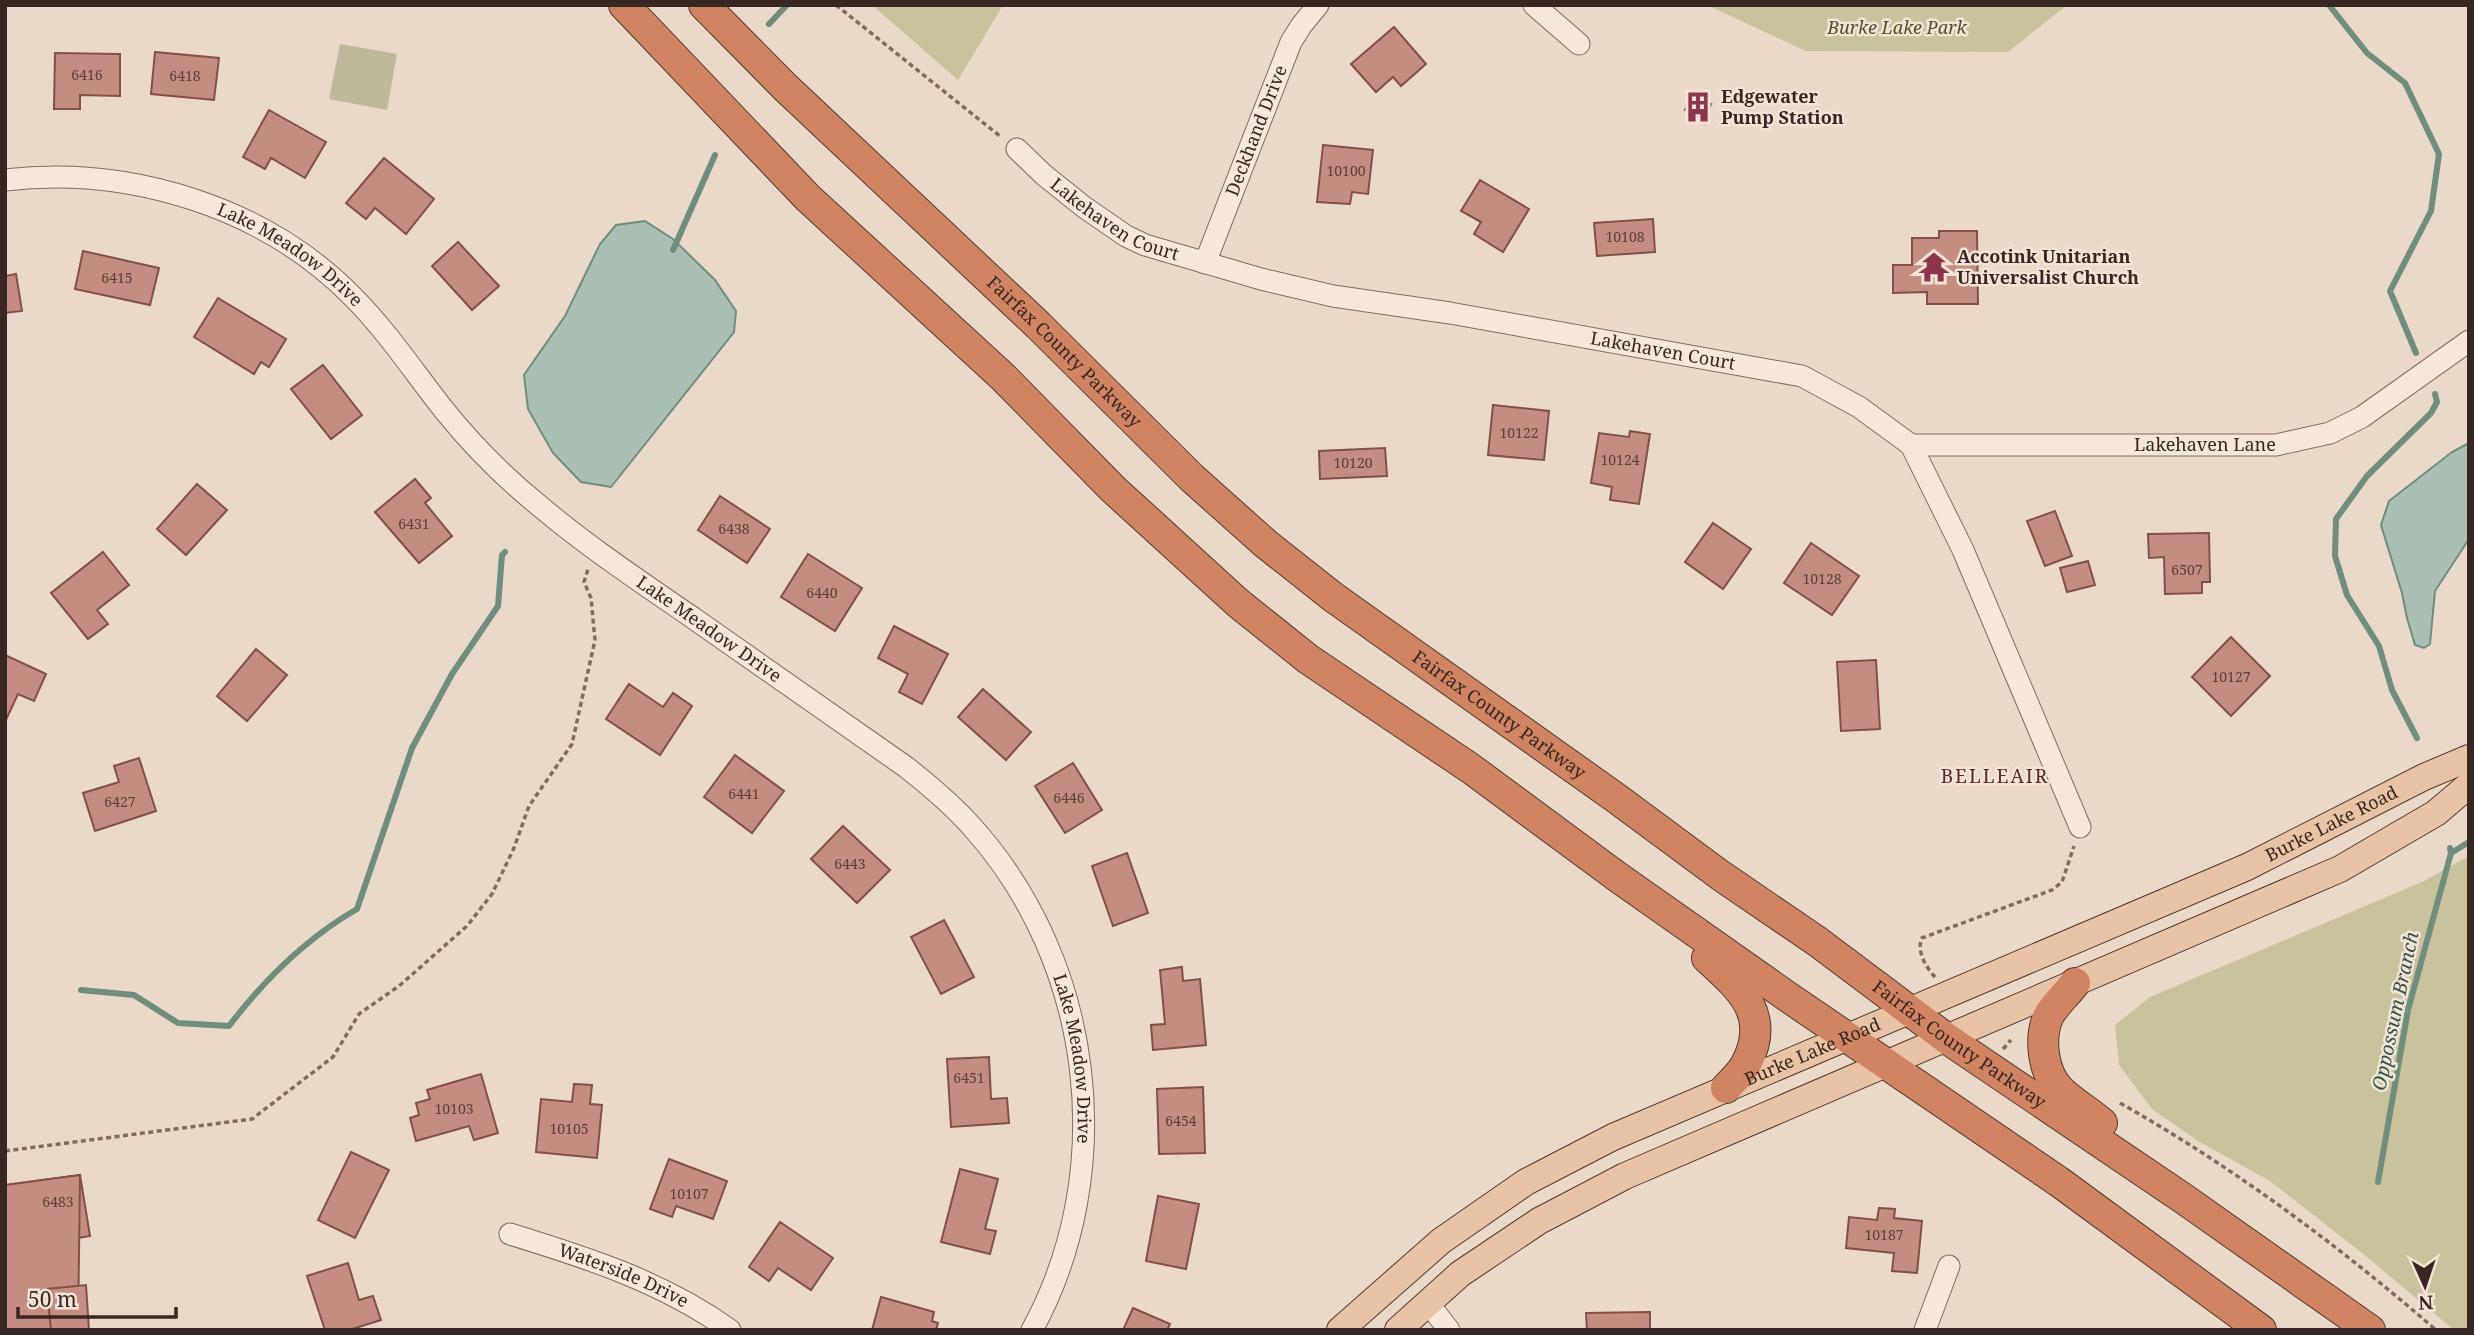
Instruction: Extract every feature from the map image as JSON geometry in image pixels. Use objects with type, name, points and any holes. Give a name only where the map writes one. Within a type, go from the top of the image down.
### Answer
[{"type":"highway","points":[[624,5],[808,198],[1003,377],[1113,489],[1200,571],[1308,659],[1470,768],[1619,878],[2058,1181],[2261,1330]]},
{"type":"highway","name":"Fairfax County Parkway","points":[[704,5],[785,87],[1038,325],[1192,478],[1266,544],[1343,604],[1720,875],[1818,942],[1947,1038],[2184,1199],[2370,1330]]},
{"type":"highway","points":[[1619,878],[1745,994],[1755,1016],[1754,1041],[1747,1064],[1726,1088]]},
{"type":"highway","points":[[2075,983],[2049,1016],[2043,1040],[2050,1075],[2059,1089],[2094,1116],[2184,1199]]},
{"type":"main road","name":"Burke Lake Road","points":[[1340,1330],[1441,1241],[1526,1182],[1613,1137],[2247,867],[2424,777],[2469,758]]},
{"type":"main road","points":[[1398,1330],[1460,1275],[1539,1221],[1625,1175],[2340,869],[2436,813],[2469,785]]},
{"type":"street","name":"Deckhand Drive","points":[[1205,263],[1291,42],[1318,5]]},
{"type":"street","points":[[1534,5],[1579,44]]},
{"type":"street","name":"Lakehaven Court","points":[[1017,149],[1084,207],[1126,236],[1145,245],[1163,248],[1261,279],[1333,296],[1450,313],[1802,376],[1859,407],[1911,445],[1963,550],[2080,827]]},
{"type":"street","name":"Lake Meadow Drive","points":[[5,180],[58,177],[132,183],[199,201],[237,217],[309,259],[353,297],[476,446],[540,507],[598,551],[906,767],[937,792],[973,828],[1003,866],[1029,906],[1051,953],[1074,1027],[1084,1100],[1081,1174],[1074,1213],[1055,1281],[1032,1330]]},
{"type":"street","name":"Lakehaven Lane","points":[[1911,445],[2276,445],[2298,442],[2330,433],[2362,417],[2469,341]]},
{"type":"street","name":"Waterside Drive","points":[[510,1234],[601,1262],[624,1272],[670,1294],[730,1330]]},
{"type":"street","points":[[1925,1330],[1949,1266]]},
{"type":"street","points":[[1428,1303],[1449,1330]]},
{"type":"path","points":[[836,5],[1017,149]]},
{"type":"path","points":[[5,1151],[252,1119],[333,1057],[359,1014],[399,986],[467,926],[492,894],[514,848],[529,806],[572,744],[595,639],[591,598],[584,582],[585,573],[598,551]]},
{"type":"path","points":[[1932,975],[1920,952],[1919,943],[1922,938],[2059,886],[2066,873],[2080,827]]},
{"type":"path","points":[[2011,1040],[2019,1044]]},
{"type":"path","points":[[2112,1099],[2238,1176],[2358,1264],[2436,1330]]},
{"type":"green space","points":[[872,5],[1003,5],[958,80]]},
{"type":"green space","name":"Burke Lake Park","points":[[1707,5],[2067,5],[2008,52],[1806,51]]},
{"type":"green space","points":[[2469,856],[2469,1330],[2454,1330],[2270,1181],[2198,1141],[2152,1109],[2119,1065],[2115,1025],[2150,997],[2422,882]]},
{"type":"shaded area","points":[[340,44],[397,54],[387,110],[329,99]]},
{"type":"shaded area","points":[[645,221],[673,239],[715,280],[736,311],[734,332],[611,487],[581,482],[553,453],[528,409],[524,375],[565,316],[600,244],[616,225]]},
{"type":"shaded area","points":[[2469,443],[2469,539],[2435,591],[2430,644],[2424,648],[2415,645],[2381,525],[2389,501],[2452,452]]},
{"type":"building","points":[[1394,27],[1426,64],[1401,86],[1393,77],[1376,92],[1351,64]]},
{"type":"building","points":[[155,52],[219,58],[214,100],[151,94]]},
{"type":"building","points":[[55,53],[120,54],[120,96],[80,95],[80,109],[54,109]]},
{"type":"building","name":"Edgewater Pump Station","points":[[1691,96],[1711,104],[1705,119],[1685,110]]},
{"type":"building","points":[[269,110],[326,142],[305,178],[271,158],[265,169],[243,157]]},
{"type":"building","points":[[1323,145],[1373,150],[1368,194],[1352,192],[1350,204],[1317,202]]},
{"type":"building","points":[[384,158],[434,199],[406,234],[375,208],[366,219],[346,203]]},
{"type":"building","points":[[1480,180],[1529,209],[1503,252],[1474,234],[1481,222],[1461,211]]},
{"type":"building","points":[[1653,219],[1655,252],[1597,256],[1594,223]]},
{"type":"building","points":[[1939,231],[1977,231],[1978,304],[1927,304],[1927,292],[1893,293],[1893,265],[1912,265],[1912,238],[1939,238]]},
{"type":"building","points":[[458,242],[499,286],[472,310],[432,266]]},
{"type":"building","points":[[83,251],[159,268],[150,305],[75,289]]},
{"type":"building","points":[[16,274],[22,311],[5,313],[5,276]]},
{"type":"building","points":[[218,298],[286,339],[269,367],[261,362],[254,374],[194,337]]},
{"type":"building","points":[[323,365],[362,415],[331,439],[291,389]]},
{"type":"building","points":[[1493,405],[1549,411],[1544,460],[1488,455]]},
{"type":"building","points":[[1630,431],[1650,434],[1639,504],[1610,500],[1612,487],[1591,483],[1599,433],[1629,437]]},
{"type":"building","points":[[1385,448],[1387,476],[1320,479],[1319,451]]},
{"type":"building","points":[[415,479],[431,498],[425,503],[452,536],[419,563],[375,512]]},
{"type":"building","points":[[197,484],[227,510],[186,555],[157,529]]},
{"type":"building","points":[[720,496],[770,529],[747,563],[698,530]]},
{"type":"building","points":[[2055,511],[2072,556],[2045,566],[2027,521]]},
{"type":"building","points":[[1713,523],[1751,549],[1723,589],[1685,562]]},
{"type":"building","points":[[2209,533],[2210,582],[2202,582],[2202,593],[2165,594],[2164,557],[2149,558],[2148,534]]},
{"type":"building","points":[[1811,543],[1859,576],[1832,615],[1784,583]]},
{"type":"building","points":[[103,552],[129,585],[97,610],[108,624],[88,639],[51,593]]},
{"type":"building","points":[[808,554],[862,588],[835,631],[781,597]]},
{"type":"building","points":[[2088,561],[2095,585],[2067,592],[2060,568]]},
{"type":"building","points":[[894,626],[948,654],[922,704],[899,692],[908,674],[878,658]]},
{"type":"building","points":[[2231,637],[2270,676],[2231,716],[2192,677]]},
{"type":"building","points":[[256,649],[287,675],[247,721],[217,696]]},
{"type":"building","points":[[5,655],[46,674],[34,701],[18,694],[5,722]]},
{"type":"building","points":[[1876,660],[1880,729],[1841,731],[1837,662]]},
{"type":"building","points":[[629,684],[663,707],[673,693],[692,706],[660,755],[606,719]]},
{"type":"building","points":[[983,689],[1031,732],[1006,760],[958,717]]},
{"type":"building","points":[[735,755],[784,791],[752,833],[704,797]]},
{"type":"building","points":[[139,758],[156,811],[95,831],[83,793],[119,782],[114,766]]},
{"type":"building","points":[[1073,763],[1102,810],[1065,833],[1035,786]]},
{"type":"building","points":[[843,826],[890,870],[857,903],[811,859]]},
{"type":"building","points":[[1127,853],[1148,913],[1113,926],[1092,866]]},
{"type":"building","points":[[944,920],[974,977],[941,994],[911,937]]},
{"type":"building","points":[[1182,967],[1183,981],[1200,979],[1206,1045],[1153,1050],[1151,1025],[1165,1024],[1160,970]]},
{"type":"building","points":[[989,1057],[991,1099],[1007,1098],[1009,1123],[951,1127],[947,1059]]},
{"type":"building","points":[[481,1074],[498,1133],[474,1140],[469,1126],[416,1141],[410,1118],[419,1115],[416,1103],[430,1099],[427,1090]]},
{"type":"building","points":[[574,1084],[592,1085],[590,1104],[602,1105],[597,1158],[536,1152],[541,1099],[572,1102]]},
{"type":"building","points":[[1203,1087],[1205,1153],[1159,1154],[1157,1089]]},
{"type":"building","points":[[351,1152],[389,1170],[355,1238],[318,1220]]},
{"type":"building","points":[[669,1159],[727,1181],[713,1219],[676,1206],[672,1217],[650,1209]]},
{"type":"building","points":[[960,1169],[998,1179],[985,1229],[996,1231],[990,1254],[941,1242]]},
{"type":"building","points":[[80,1175],[90,1236],[25,1247],[21,1223],[35,1221],[29,1182]]},
{"type":"building","points":[[80,1175],[78,1330],[5,1330],[5,1185]]},
{"type":"building","points":[[1158,1196],[1199,1204],[1186,1269],[1146,1261]]},
{"type":"building","points":[[1879,1208],[1895,1209],[1894,1218],[1922,1221],[1917,1273],[1892,1271],[1894,1253],[1846,1248],[1849,1217],[1877,1220]]},
{"type":"building","points":[[780,1222],[833,1258],[811,1290],[778,1268],[769,1281],[749,1267]]},
{"type":"building","points":[[348,1263],[359,1300],[373,1296],[381,1320],[349,1330],[325,1330],[307,1276]]},
{"type":"building","points":[[86,1285],[89,1330],[51,1330],[47,1289]]},
{"type":"building","points":[[881,1297],[934,1312],[932,1321],[938,1323],[936,1330],[872,1330]]},
{"type":"building","points":[[1133,1308],[1170,1324],[1167,1330],[1123,1330]]},
{"type":"building","points":[[1650,1312],[1650,1330],[1587,1330],[1586,1313]]},
{"type":"waterway","points":[[769,24],[787,5]]},
{"type":"waterway","name":"Oppossum Branch","points":[[2329,5],[2367,53],[2405,83],[2439,154],[2431,211],[2390,291],[2416,353]]},
{"type":"waterway","points":[[673,250],[715,155]]},
{"type":"waterway","name":"Oppossum Branch","points":[[2417,738],[2392,690],[2379,646],[2347,595],[2335,556],[2336,519],[2367,476],[2431,413],[2437,402],[2435,394]]},
{"type":"waterway","points":[[81,990],[134,995],[178,1023],[229,1026],[287,961],[321,933],[357,909],[412,748],[452,674],[498,606],[502,555],[505,552]]},
{"type":"waterway","points":[[2451,853],[2469,842]]},
{"type":"waterway","name":"Oppossum Branch","points":[[2378,1182],[2408,1010],[2451,853],[2450,848]]},
{"type":"place","name":"Edgewater Pump Station","points":[[1698,107]]},
{"type":"place","name":"Accotink Unitarian Universalist Church","points":[[1934,267]]},
{"type":"district","name":"BELLEAIR","points":[[1995,776]]}]
